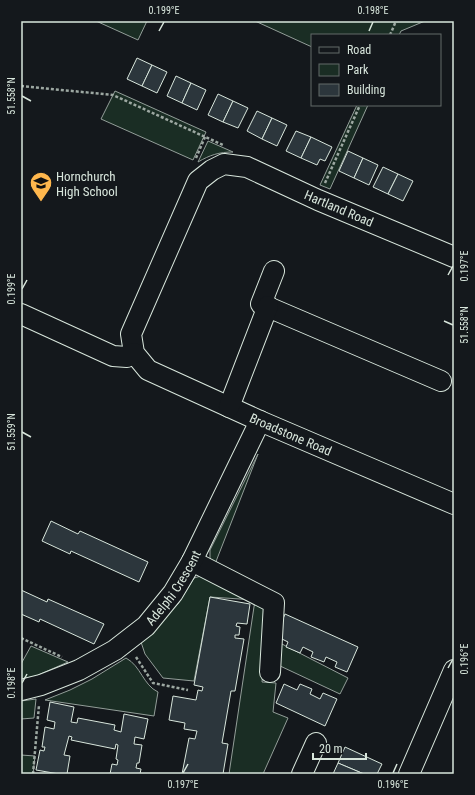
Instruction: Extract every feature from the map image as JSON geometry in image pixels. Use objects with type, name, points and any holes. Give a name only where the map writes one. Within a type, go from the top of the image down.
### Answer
[{"type":"street","name":"Hartland Road","points":[[134,353],[131,334],[198,182],[212,170],[224,164],[248,167],[318,200],[454,257]]},
{"type":"street","points":[[274,271],[261,304],[441,381]]},
{"type":"street","points":[[229,407],[268,306]]},
{"type":"street","points":[[21,314],[113,356],[127,357],[134,353]]},
{"type":"street","name":"Broadstone Road","points":[[134,353],[148,370],[260,421],[454,504]]},
{"type":"street","name":"Adelphi Crescent","points":[[21,690],[42,685],[85,667],[115,650],[146,626],[173,593],[192,560],[260,421]]},
{"type":"street","points":[[192,560],[274,603],[270,672]]},
{"type":"street","points":[[409,774],[454,670]]},
{"type":"street","points":[[302,774],[316,743]]},
{"type":"path","points":[[390,34],[396,21]]},
{"type":"path","points":[[21,86],[113,95],[235,150],[248,167]]},
{"type":"path","points":[[318,200],[360,106]]},
{"type":"path","points":[[21,638],[85,667]]},
{"type":"path","points":[[126,641],[153,683],[188,690]]},
{"type":"path","points":[[33,774],[42,685]]},
{"type":"green space","points":[[96,21],[147,21],[138,40]]},
{"type":"green space","points":[[255,21],[425,21],[401,31],[400,34],[311,34],[311,47]]},
{"type":"green space","points":[[115,91],[206,132],[193,160],[101,119]]},
{"type":"green space","points":[[357,106],[368,106],[330,189],[320,185]]},
{"type":"green space","points":[[208,141],[233,152],[215,154],[198,162]]},
{"type":"green space","points":[[258,454],[215,564],[210,558],[210,550]]},
{"type":"green space","points":[[201,576],[210,577],[269,607],[262,682],[276,683],[273,712],[288,718],[263,774],[229,774],[255,600],[210,597],[194,681],[163,678],[145,654],[139,636],[178,604],[194,578]]},
{"type":"green space","points":[[280,643],[348,678],[340,694],[278,665]]},
{"type":"green space","points":[[31,646],[68,662],[36,676],[21,679],[21,664]]},
{"type":"green space","points":[[126,658],[131,661],[149,685],[158,692],[154,716],[45,700],[92,679]]},
{"type":"green space","points":[[36,699],[34,718],[21,719],[21,701]]},
{"type":"green space","points":[[21,755],[35,756],[33,774],[21,774]]},
{"type":"building","points":[[137,58],[152,65],[142,86],[127,79]]},
{"type":"building","points":[[152,65],[167,72],[157,93],[142,86]]},
{"type":"building","points":[[176,76],[191,83],[182,103],[167,96]]},
{"type":"building","points":[[191,83],[206,90],[197,110],[182,103]]},
{"type":"building","points":[[218,94],[233,101],[223,122],[208,115]]},
{"type":"building","points":[[233,101],[248,108],[238,128],[223,122]]},
{"type":"building","points":[[257,111],[272,118],[262,139],[247,131]]},
{"type":"building","points":[[272,118],[287,125],[277,146],[262,139]]},
{"type":"building","points":[[296,131],[311,137],[301,158],[286,151]]},
{"type":"building","points":[[311,137],[332,147],[325,161],[320,159],[317,165],[301,158]]},
{"type":"building","points":[[348,151],[363,158],[354,178],[339,171]]},
{"type":"building","points":[[363,158],[378,165],[369,185],[354,178]]},
{"type":"building","points":[[383,167],[398,174],[388,194],[373,187]]},
{"type":"building","points":[[398,174],[413,181],[403,201],[388,194]]},
{"type":"building","points":[[51,521],[78,534],[80,531],[148,562],[139,582],[71,551],[70,554],[42,541]]},
{"type":"building","points":[[21,590],[47,602],[48,599],[104,624],[94,644],[40,619],[39,622],[21,614]]},
{"type":"building","points":[[210,597],[250,604],[247,624],[237,623],[236,626],[240,627],[239,635],[235,635],[235,638],[244,639],[235,691],[231,691],[222,743],[228,744],[223,774],[182,774],[189,738],[195,739],[197,731],[184,729],[185,723],[169,720],[173,696],[196,700],[198,690],[202,691],[203,687],[194,685]]},
{"type":"building","points":[[285,614],[358,647],[347,672],[335,667],[337,662],[326,657],[324,662],[311,657],[313,652],[303,647],[300,653],[286,647],[288,642],[276,636]]},
{"type":"building","points":[[284,684],[297,690],[300,684],[312,689],[310,694],[320,699],[323,693],[337,699],[325,726],[276,703]]},
{"type":"building","points":[[50,702],[74,707],[71,722],[77,723],[78,718],[115,725],[114,730],[121,732],[124,714],[148,719],[144,739],[135,737],[134,744],[142,745],[139,763],[137,763],[136,768],[141,769],[140,774],[110,774],[112,764],[117,765],[118,760],[116,759],[118,745],[116,744],[115,749],[71,740],[72,737],[69,736],[64,755],[70,756],[67,774],[36,770],[40,750],[44,751],[45,747],[42,747],[45,727],[54,729],[55,722],[47,720]]},
{"type":"building","points":[[345,747],[382,764],[377,774],[364,774],[338,763]]},
{"type":"building","points":[[338,763],[364,774],[333,774]]},
{"type":"place","name":"Hornchurch High School","points":[[41,202]]}]
